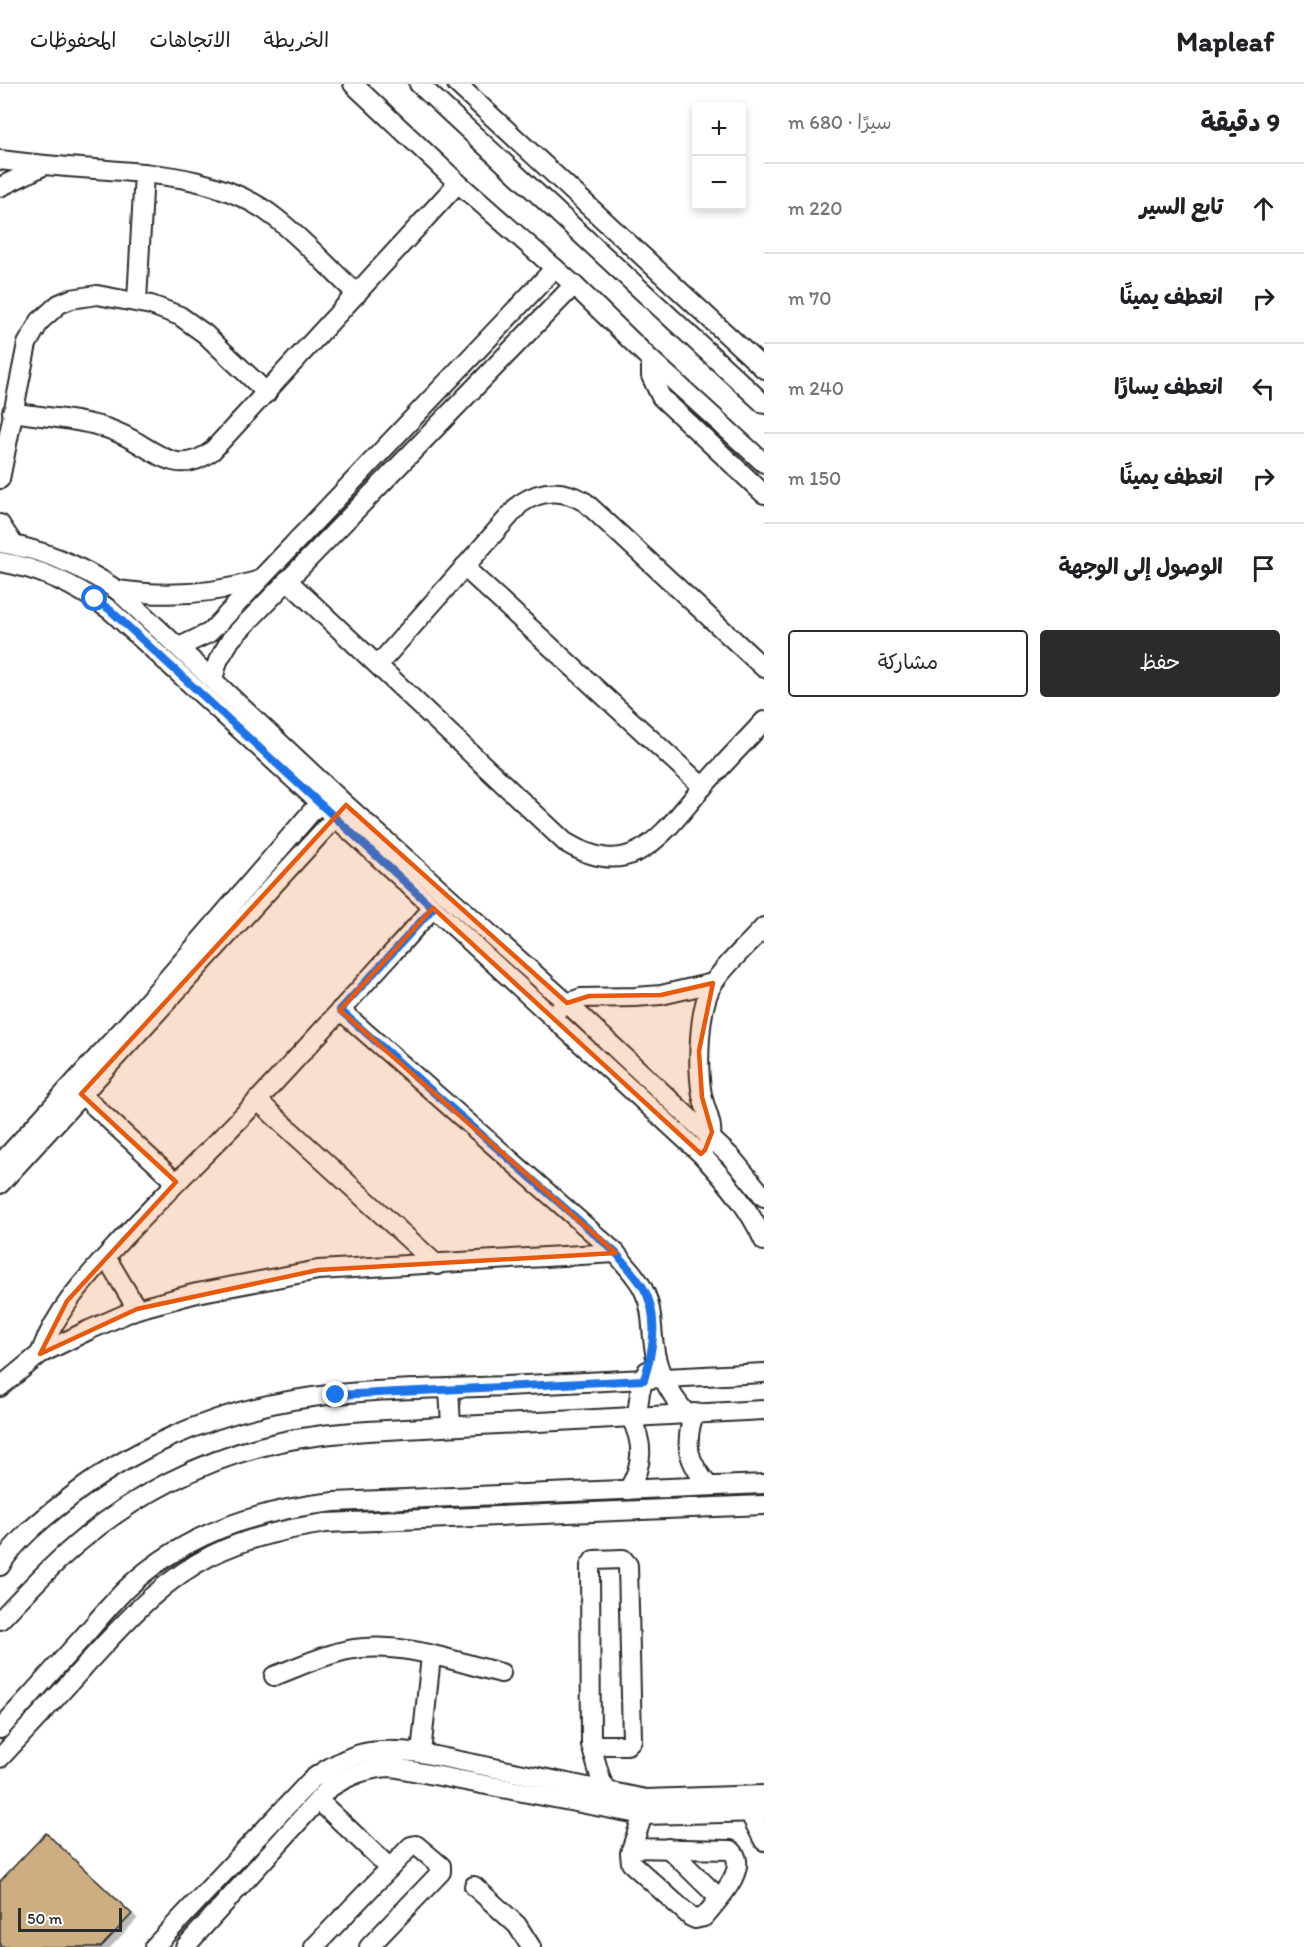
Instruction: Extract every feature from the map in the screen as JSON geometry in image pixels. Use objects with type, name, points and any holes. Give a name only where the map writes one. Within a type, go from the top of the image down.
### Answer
[{"type":"street","points":[[353,84],[458,183],[574,285],[651,360],[764,463]]},
{"type":"street","points":[[419,84],[764,404]]},
{"type":"street","points":[[457,84],[764,369]]},
{"type":"street","points":[[0,160],[144,173],[195,180],[227,191],[258,206],[277,219],[357,294]]},
{"type":"street","points":[[0,187],[44,165]]},
{"type":"street","points":[[137,302],[144,173]]},
{"type":"street","points":[[12,412],[97,425],[125,436],[166,460],[186,462],[204,458],[267,393],[458,183]]},
{"type":"street","points":[[179,647],[209,633],[555,268]]},
{"type":"street","points":[[213,679],[224,650],[264,604],[574,285]]},
{"type":"street","points":[[0,479],[27,344],[40,321],[65,302],[84,296],[97,295],[165,309],[193,324],[267,393]]},
{"type":"street","points":[[501,325],[521,340]]},
{"type":"street","points":[[714,357],[731,338]]},
{"type":"street","points":[[651,360],[651,376],[661,397],[764,494]]},
{"type":"street","points":[[378,665],[520,504],[541,493],[564,492],[585,502],[764,668]]},
{"type":"street","points":[[0,524],[7,544],[63,560],[100,578],[117,590],[213,679],[325,797]]},
{"type":"street","points":[[0,562],[27,567],[63,581],[110,610],[340,811],[567,1003],[743,1169],[764,1197]]},
{"type":"street","points":[[464,567],[703,787]]},
{"type":"street","points":[[287,580],[565,842],[580,851],[598,857],[616,858],[633,854],[650,846],[764,721]]},
{"type":"street","points":[[117,590],[165,595],[254,586]]},
{"type":"street","points":[[254,586],[264,604]]},
{"type":"street","points":[[0,1164],[142,1008],[325,797]]},
{"type":"street","points":[[340,811],[433,908],[700,1154],[739,1196],[764,1241]]},
{"type":"street","points":[[0,1184],[340,811]]},
{"type":"street","points":[[40,1354],[47,1335],[67,1301],[176,1182],[257,1100],[433,908]]},
{"type":"street","points":[[700,1154],[711,1139],[711,1125],[702,1097],[699,1051],[703,1016],[713,983],[764,927]]},
{"type":"street","points":[[553,1019],[567,1003],[589,996],[625,998],[661,995],[713,983]]},
{"type":"street","points":[[340,1010],[616,1253],[644,1288],[650,1307],[653,1343],[663,1379],[670,1391],[690,1413],[688,1452],[696,1471],[709,1486]]},
{"type":"street","points":[[81,1094],[176,1182]]},
{"type":"street","points":[[257,1100],[437,1265]]},
{"type":"street","points":[[0,1387],[40,1354],[137,1309],[197,1293],[318,1270],[616,1253]]},
{"type":"street","points":[[106,1257],[137,1309]]},
{"type":"street","points":[[628,1490],[638,1474],[640,1465],[640,1440],[634,1415],[653,1343]]},
{"type":"street","points":[[0,1566],[5,1557],[27,1535],[73,1495],[125,1461],[179,1433],[235,1413],[294,1400],[349,1394],[764,1373]]},
{"type":"street","points":[[448,1388],[451,1426]]},
{"type":"street","points":[[0,1620],[77,1544],[121,1510],[164,1484],[219,1460],[272,1444],[326,1434],[634,1415],[764,1410]]},
{"type":"street","points":[[0,1730],[126,1589],[152,1568],[208,1534],[269,1512],[334,1502],[764,1484]]},
{"type":"street","points":[[0,1758],[141,1605],[195,1564],[241,1542],[326,1523],[764,1505]]},
{"type":"street","points":[[591,1745],[627,1745],[632,1740],[628,1565],[623,1559],[594,1560],[590,1566],[591,1745],[601,1780],[607,1791]]},
{"type":"street","points":[[274,1676],[347,1650],[368,1647],[431,1656],[501,1673]]},
{"type":"street","points":[[420,1754],[431,1656]]},
{"type":"street","points":[[154,1947],[312,1779],[335,1763],[363,1753],[392,1750],[420,1754],[473,1774],[643,1815],[756,1812],[764,1840]]},
{"type":"street","points":[[185,1947],[328,1789],[344,1778],[375,1767],[473,1774],[607,1791],[646,1799],[764,1795]]},
{"type":"street","points":[[318,1800],[390,1868]]},
{"type":"street","points":[[632,1848],[731,1850],[736,1854],[735,1875],[704,1917],[695,1919],[691,1917],[631,1863],[629,1858],[632,1848],[643,1815]]},
{"type":"street","points":[[314,1947],[414,1845],[442,1869],[369,1947]]},
{"type":"street","points":[[668,1848],[719,1898]]},
{"type":"street","points":[[474,1886],[517,1925],[531,1947]]},
{"type":"highlighted area","points":[[346,805],[567,1003],[589,996],[661,995],[713,983],[699,1051],[702,1097],[712,1132],[705,1150],[701,1154],[433,908],[340,1010],[616,1253],[318,1270],[137,1309],[40,1354],[67,1301],[176,1182],[81,1094]]},
{"type":"building","points":[[46,1833],[132,1914],[101,1947],[0,1947],[0,1881]]},
{"type":"route","points":[[95,599],[110,610],[433,908],[340,1010],[616,1253],[644,1288],[650,1307],[653,1343],[644,1380],[336,1395]]}]
